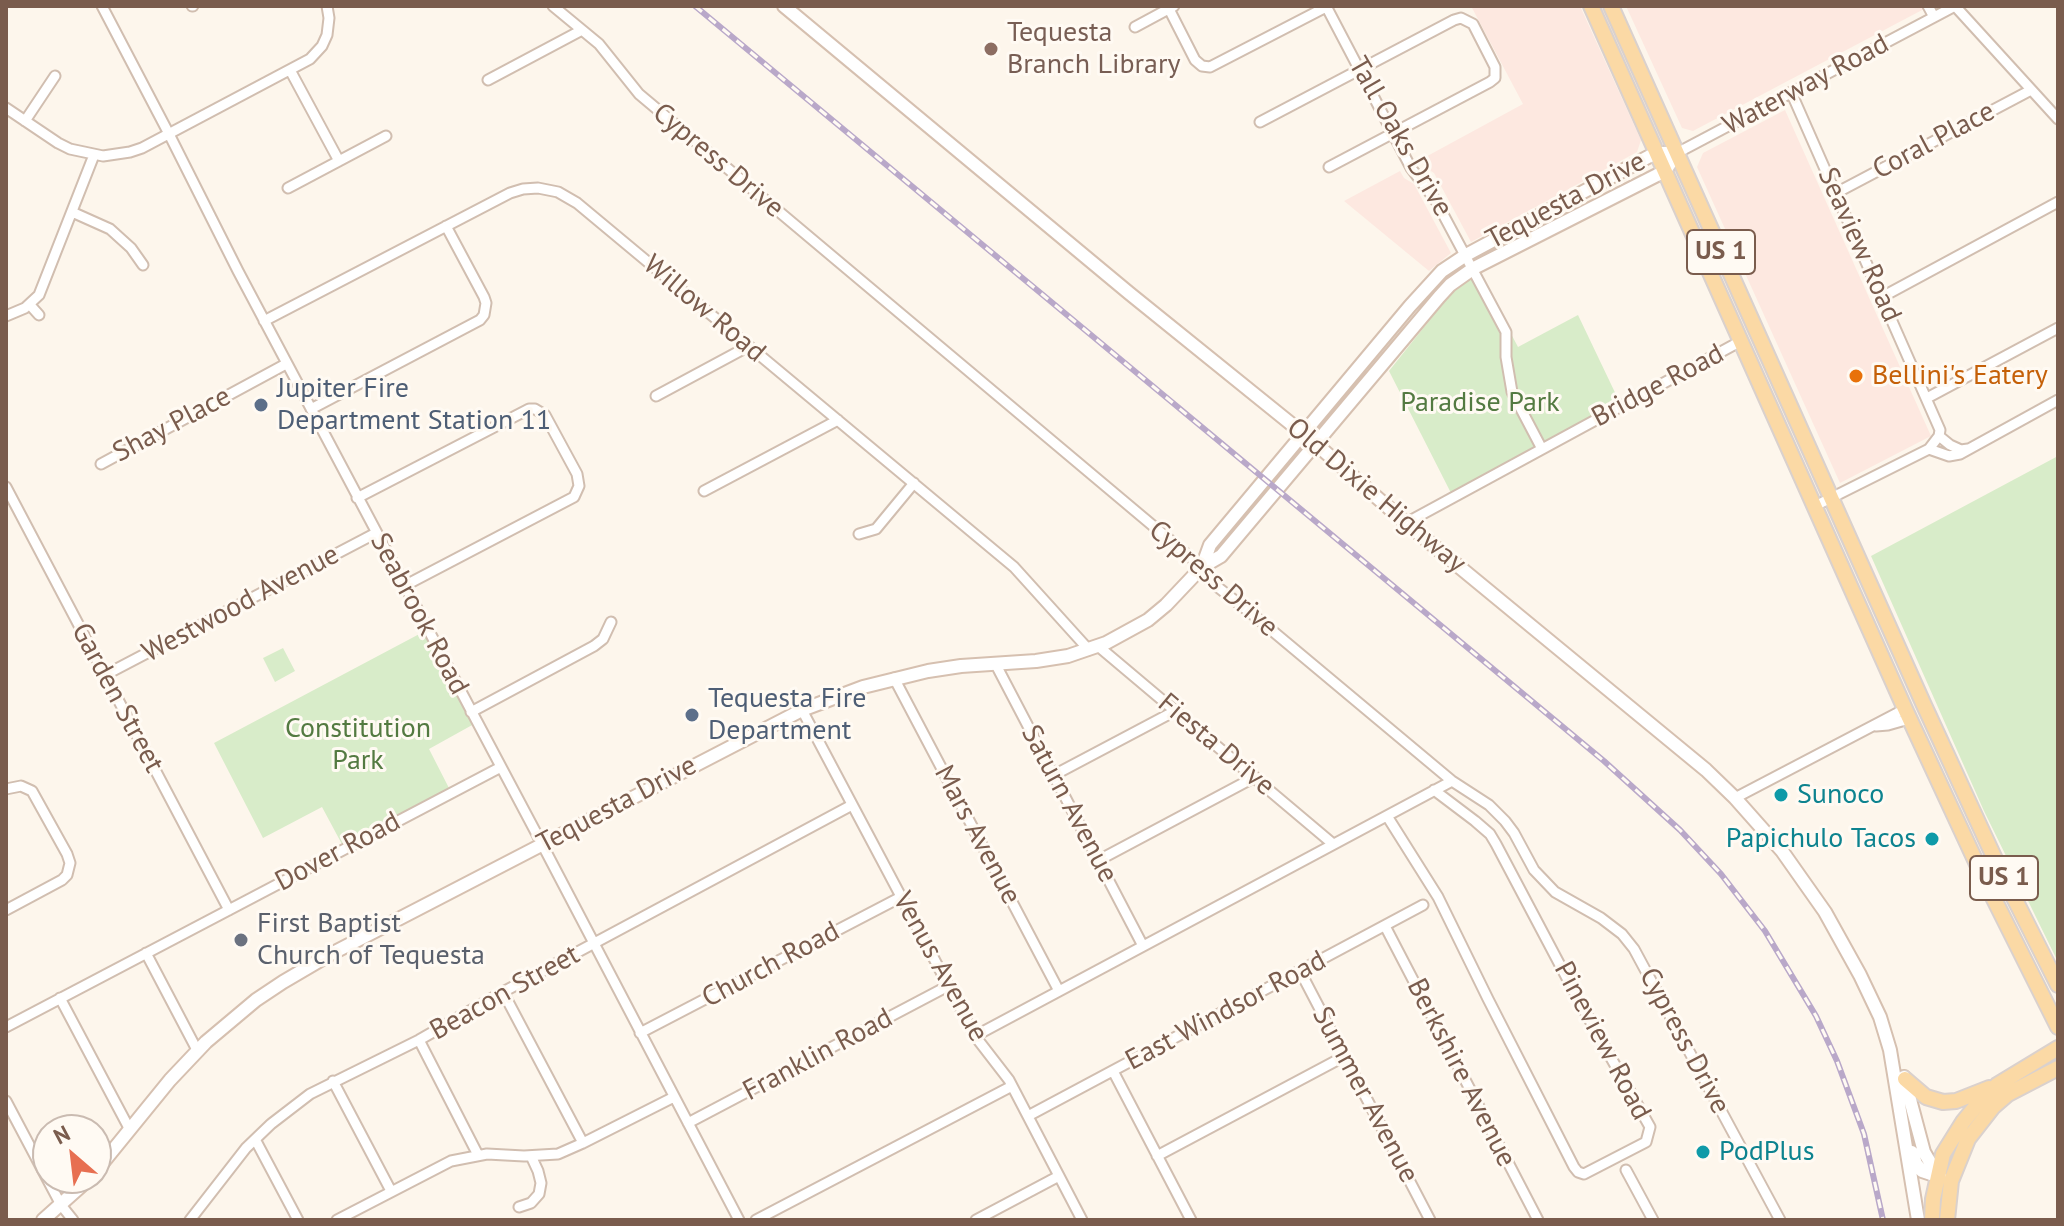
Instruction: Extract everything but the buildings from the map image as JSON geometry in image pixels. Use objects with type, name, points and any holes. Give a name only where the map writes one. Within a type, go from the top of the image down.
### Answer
[{"type":"main road","name":"US 1","points":[[1591,6],[1907,714],[2058,1027]]},
{"type":"main road","name":"US 1","points":[[1611,6],[1923,703],[2000,870],[2058,985]]},
{"type":"main road","points":[[1892,680],[1908,695],[1923,703]]},
{"type":"main road","points":[[1907,714],[1920,716],[1936,731]]},
{"type":"main road","points":[[1905,1079],[1926,1097],[1943,1102],[1956,1101],[1997,1085],[2058,1048]]},
{"type":"main road","points":[[1932,1220],[1933,1199],[1944,1178],[1993,1107],[2008,1094],[2058,1068]]},
{"type":"main road","points":[[1947,1220],[1943,1154],[1976,1106],[1997,1085]]},
{"type":"street","name":"Seabrook Road","points":[[102,6],[286,364],[739,1220]]},
{"type":"street","points":[[6,108],[70,149],[94,155],[130,152],[314,55],[325,41],[329,24],[327,6]]},
{"type":"street","name":"Cypress Drive","points":[[553,6],[611,57],[639,94],[1202,567],[1210,581],[1450,778],[1495,810],[1514,833],[1534,870],[1553,890],[1612,925],[1627,938],[1780,1220]]},
{"type":"street","name":"Old Dixie Highway","points":[[784,6],[1304,434],[1406,523],[1706,770],[1735,798],[1782,851],[1825,912],[1880,1017],[1890,1050],[1918,1220]]},
{"type":"street","points":[[1135,27],[1172,7],[1195,60],[1202,66],[1210,67],[1327,6]]},
{"type":"street","name":"Tall Oaks Drive","points":[[1327,6],[1411,168],[1436,201],[1506,332],[1507,372],[1512,392],[1542,449]]},
{"type":"street","points":[[1928,6],[1934,17]]},
{"type":"street","points":[[1955,6],[2058,119]]},
{"type":"street","name":"Waterway Road","points":[[1677,153],[1955,6]]},
{"type":"street","points":[[1260,122],[1454,20],[1461,18],[1473,24],[1495,67],[1495,78],[1329,167]]},
{"type":"street","points":[[488,80],[582,30]]},
{"type":"street","points":[[290,70],[339,161]]},
{"type":"street","points":[[25,121],[55,76]]},
{"type":"street","name":"Coral Place","points":[[1836,193],[2031,90]]},
{"type":"street","name":"Seaview Road","points":[[1791,92],[1927,398],[1938,424],[1939,436]]},
{"type":"street","points":[[288,188],[386,136]]},
{"type":"street","name":"Tequesta Drive","points":[[1202,567],[1210,545],[1430,283],[1452,263],[1657,153],[1677,153]]},
{"type":"street","name":"Tequesta Drive","points":[[112,1152],[197,1050],[256,1000],[304,969],[802,710],[894,678],[961,666],[1052,659],[1093,648],[1148,620],[1173,599],[1202,567],[1221,556],[1458,278],[1665,171],[1677,153]]},
{"type":"street","points":[[6,316],[30,305],[42,289],[94,155]]},
{"type":"street","name":"Willow Road","points":[[264,321],[517,190],[538,188],[558,192],[577,203],[1014,567],[1093,648]]},
{"type":"street","points":[[1882,297],[2058,202]]},
{"type":"street","points":[[72,212],[110,229],[131,248],[143,265]]},
{"type":"street","points":[[311,409],[480,320],[484,315],[484,297],[446,226]]},
{"type":"street","points":[[30,305],[39,315]]},
{"type":"street","points":[[1927,398],[2058,328]]},
{"type":"street","name":"Bridge Road","points":[[1406,523],[1741,341]]},
{"type":"street","points":[[656,396],[749,346]]},
{"type":"street","name":"Shay Place","points":[[101,464],[286,364]]},
{"type":"street","points":[[1929,449],[1949,456],[1960,454],[2058,400]]},
{"type":"street","points":[[357,498],[529,409],[545,415],[571,462],[579,480],[574,497],[404,586]]},
{"type":"street","points":[[704,491],[838,420]]},
{"type":"street","points":[[1815,506],[1929,449],[1939,436],[1961,450],[1968,449]]},
{"type":"street","points":[[859,534],[876,529],[914,483]]},
{"type":"street","name":"Garden Street","points":[[6,487],[229,910]]},
{"type":"street","name":"Westwood Avenue","points":[[105,675],[376,533]]},
{"type":"street","points":[[471,712],[594,646],[603,639],[611,622]]},
{"type":"street","name":"Fiesta Drive","points":[[1093,648],[1175,711],[1333,844]]},
{"type":"street","name":"Saturn Avenue","points":[[995,663],[1143,946]]},
{"type":"street","name":"Mars Avenue","points":[[894,678],[1059,991]]},
{"type":"street","name":"Venus Avenue","points":[[802,710],[975,1036],[1012,1086],[1082,1220]]},
{"type":"street","points":[[1054,775],[1175,711]]},
{"type":"street","points":[[1735,798],[1872,726],[1907,714]]},
{"type":"street","name":"Dover Road","points":[[6,1027],[501,767]]},
{"type":"street","points":[[1099,860],[1255,777]]},
{"type":"street","points":[[975,1036],[1387,816],[1450,778]]},
{"type":"street","points":[[6,789],[21,786],[32,791],[70,863],[62,880],[6,910]]},
{"type":"street","name":"Pineview Road","points":[[1387,816],[1438,897],[1578,1172],[1584,1174],[1646,1142],[1650,1127],[1579,1001],[1503,855],[1490,834],[1434,790]]},
{"type":"street","name":"Beacon Street","points":[[190,1220],[230,1167],[262,1132],[290,1108],[333,1081],[419,1040],[852,805]]},
{"type":"street","name":"Church Road","points":[[640,1033],[901,897]]},
{"type":"street","name":"East Windsor Road","points":[[1028,1116],[1423,905]]},
{"type":"street","name":"Berkshire Avenue","points":[[1385,926],[1538,1220]]},
{"type":"street","points":[[146,953],[197,1050]]},
{"type":"street","name":"Summer Avenue","points":[[1300,971],[1430,1220]]},
{"type":"street","name":"Franklin Road","points":[[688,1123],[948,986]]},
{"type":"street","points":[[503,992],[583,1143]]},
{"type":"street","points":[[60,998],[130,1130]]},
{"type":"street","points":[[419,1040],[478,1155]]},
{"type":"street","name":"Old Dixie Highway","points":[[1890,1050],[1905,1079],[1924,1152],[1944,1178]]},
{"type":"street","points":[[1157,1156],[1345,1056]]},
{"type":"street","points":[[1113,1071],[1191,1220]]},
{"type":"street","points":[[333,1081],[391,1191]]},
{"type":"street","points":[[756,1220],[1012,1086]]},
{"type":"street","points":[[337,1220],[462,1158],[499,1154],[558,1154],[674,1097]]},
{"type":"street","points":[[6,1101],[61,1205],[73,1220]]},
{"type":"street","points":[[1898,1102],[1916,1164],[1928,1174],[1944,1178]]},
{"type":"street","points":[[256,1141],[298,1220]]},
{"type":"street","points":[[519,1207],[531,1203],[539,1194],[541,1183],[531,1156]]},
{"type":"street","points":[[1626,1170],[1653,1220]]},
{"type":"street","points":[[976,1220],[1059,1176]]},
{"type":"street","points":[[43,1220],[73,1194]]},
{"type":"shaded area","points":[[1471,6],[1580,6],[1641,140],[1637,152],[1471,242],[1434,173],[1420,160],[1523,104]]},
{"type":"shaded area","points":[[1626,6],[1922,6],[1924,9],[1693,131],[1682,128]]},
{"type":"shaded area","points":[[1785,110],[1931,436],[1840,483],[1697,167],[1703,153]]},
{"type":"shaded area","points":[[1400,171],[1404,178],[1414,184],[1451,253],[1429,271],[1344,201]]},
{"type":"green space","name":"Paradise Park","points":[[1479,273],[1518,347],[1578,315],[1620,403],[1452,495],[1389,371],[1452,292]]},
{"type":"green space","points":[[2058,456],[2058,962],[1984,811],[1871,556]]},
{"type":"green space","name":"Constitution Park","points":[[425,631],[474,724],[429,749],[451,792],[344,848],[322,807],[263,838],[214,743]]},
{"type":"green space","points":[[283,648],[295,671],[275,682],[263,658]]},
{"type":"railway","points":[[695,6],[1604,761],[1680,830],[1721,874],[1765,931],[1816,1016],[1837,1061],[1864,1134],[1883,1220]]},
{"type":"place","name":"Tequesta Branch Library","points":[[991,49]]},
{"type":"place","name":"Bellini's Eatery","points":[[1856,376]]},
{"type":"place","name":"Jupiter Fire Department Station 11","points":[[261,405]]},
{"type":"place","name":"Tequesta Fire Department","points":[[692,715]]},
{"type":"place","name":"Sunoco","points":[[1781,795]]},
{"type":"place","name":"Papichulo Tacos","points":[[1932,839]]},
{"type":"place","name":"First Baptist Church of Tequesta","points":[[241,940]]},
{"type":"place","name":"PodPlus","points":[[1703,1152]]}]
